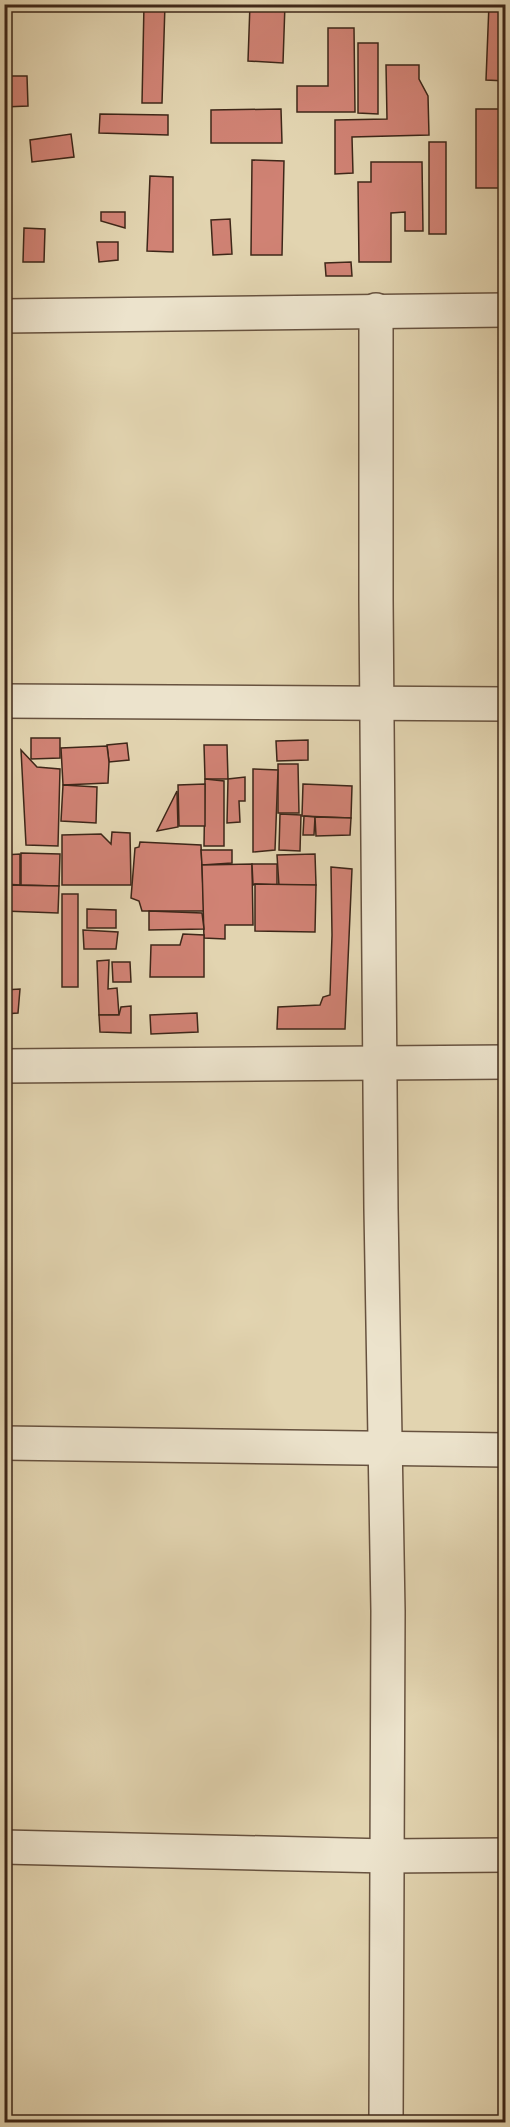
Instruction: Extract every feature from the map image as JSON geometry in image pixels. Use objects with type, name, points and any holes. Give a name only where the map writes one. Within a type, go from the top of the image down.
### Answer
[{"type":"street","points":[[376,310],[380,1063],[388,1611],[386,2122]]},
{"type":"street","points":[[4,316],[506,310]]},
{"type":"street","points":[[4,701],[506,704]]},
{"type":"street","points":[[4,1066],[506,1062]]},
{"type":"street","points":[[4,1443],[506,1450]]},
{"type":"street","points":[[4,1847],[387,1856],[506,1855]]},
{"type":"building","points":[[144,4],[165,4],[162,103],[142,103]]},
{"type":"building","points":[[250,4],[285,4],[283,63],[248,61]]},
{"type":"building","points":[[489,4],[506,4],[506,81],[486,80]]},
{"type":"building","points":[[328,28],[354,28],[355,112],[297,112],[297,86],[328,86]]},
{"type":"building","points":[[358,43],[378,43],[378,114],[358,113]]},
{"type":"building","points":[[386,65],[419,65],[419,79],[428,96],[429,135],[352,137],[353,173],[335,174],[335,120],[387,119]]},
{"type":"building","points":[[4,76],[27,76],[28,106],[4,107]]},
{"type":"building","points":[[281,109],[282,143],[211,143],[211,110]]},
{"type":"building","points":[[476,109],[506,109],[506,180],[503,180],[503,188],[476,188]]},
{"type":"building","points":[[100,114],[168,115],[168,135],[99,133]]},
{"type":"building","points":[[71,134],[74,157],[32,162],[30,140]]},
{"type":"building","points":[[429,142],[446,142],[446,234],[429,234]]},
{"type":"building","points":[[252,160],[284,161],[282,255],[251,255]]},
{"type":"building","points":[[371,162],[422,162],[423,231],[405,231],[405,212],[391,213],[391,262],[359,262],[358,182],[371,182]]},
{"type":"building","points":[[150,176],[173,177],[173,252],[147,251]]},
{"type":"building","points":[[501,203],[506,203],[506,260],[500,260]]},
{"type":"building","points":[[101,212],[125,212],[125,228],[101,221]]},
{"type":"building","points":[[230,219],[232,254],[213,255],[211,220]]},
{"type":"building","points":[[24,228],[45,229],[44,262],[23,262]]},
{"type":"building","points":[[97,242],[118,242],[118,260],[99,262]]},
{"type":"building","points":[[351,262],[352,276],[326,276],[325,263]]},
{"type":"building","points":[[31,738],[60,738],[60,758],[31,759]]},
{"type":"building","points":[[308,740],[308,760],[277,761],[276,741]]},
{"type":"building","points":[[127,743],[129,760],[109,762],[107,745]]},
{"type":"building","points":[[204,745],[227,745],[228,779],[205,779]]},
{"type":"building","points":[[107,746],[108,783],[63,785],[61,748]]},
{"type":"building","points":[[21,750],[37,767],[60,769],[58,846],[26,845]]},
{"type":"building","points":[[278,764],[298,764],[299,813],[278,813]]},
{"type":"building","points":[[253,769],[278,770],[275,850],[253,852]]},
{"type":"building","points":[[245,777],[245,801],[239,801],[240,822],[227,823],[228,779]]},
{"type":"building","points":[[205,779],[224,781],[224,846],[204,846]]},
{"type":"building","points":[[205,784],[205,826],[179,826],[178,785]]},
{"type":"building","points":[[303,784],[352,786],[351,818],[302,816]]},
{"type":"building","points":[[63,785],[97,787],[96,823],[61,821]]},
{"type":"building","points":[[177,791],[178,827],[157,831]]},
{"type":"building","points":[[280,814],[301,815],[300,851],[279,850]]},
{"type":"building","points":[[304,816],[315,817],[314,835],[303,835]]},
{"type":"building","points":[[315,817],[351,818],[350,835],[316,836]]},
{"type":"building","points":[[112,832],[130,833],[131,885],[62,885],[62,835],[101,834],[111,844]]},
{"type":"building","points":[[140,842],[201,845],[204,911],[142,911],[139,901],[131,898],[135,848],[139,847]]},
{"type":"building","points":[[201,850],[232,850],[232,863],[202,865]]},
{"type":"building","points":[[21,853],[60,854],[59,886],[21,885]]},
{"type":"building","points":[[20,854],[20,885],[4,884],[4,855]]},
{"type":"building","points":[[315,854],[316,885],[279,886],[277,855]]},
{"type":"building","points":[[252,864],[253,925],[225,925],[225,939],[204,938],[202,865]]},
{"type":"building","points":[[252,864],[277,864],[277,885],[253,885]]},
{"type":"building","points":[[331,867],[352,869],[345,1029],[277,1029],[278,1007],[320,1005],[323,997],[330,995]]},
{"type":"building","points":[[255,884],[316,885],[315,932],[255,931]]},
{"type":"building","points":[[4,885],[59,886],[58,913],[4,911]]},
{"type":"building","points":[[62,894],[78,894],[78,987],[62,987]]},
{"type":"building","points":[[87,909],[116,910],[116,928],[87,928]]},
{"type":"building","points":[[149,911],[202,913],[204,929],[149,930]]},
{"type":"building","points":[[83,930],[118,932],[116,949],[84,949]]},
{"type":"building","points":[[183,934],[204,935],[204,977],[150,977],[151,945],[180,945]]},
{"type":"building","points":[[109,960],[108,989],[117,988],[119,1015],[99,1015],[97,961]]},
{"type":"building","points":[[112,962],[130,962],[131,982],[113,982]]},
{"type":"building","points":[[20,989],[18,1013],[4,1014],[4,990]]},
{"type":"building","points":[[131,1006],[131,1033],[100,1032],[99,1015],[119,1015],[121,1007]]},
{"type":"building","points":[[197,1013],[198,1032],[151,1034],[150,1015]]},
{"type":"building","points":[[7,1364],[10,1398],[4,1399],[4,1365]]}]
